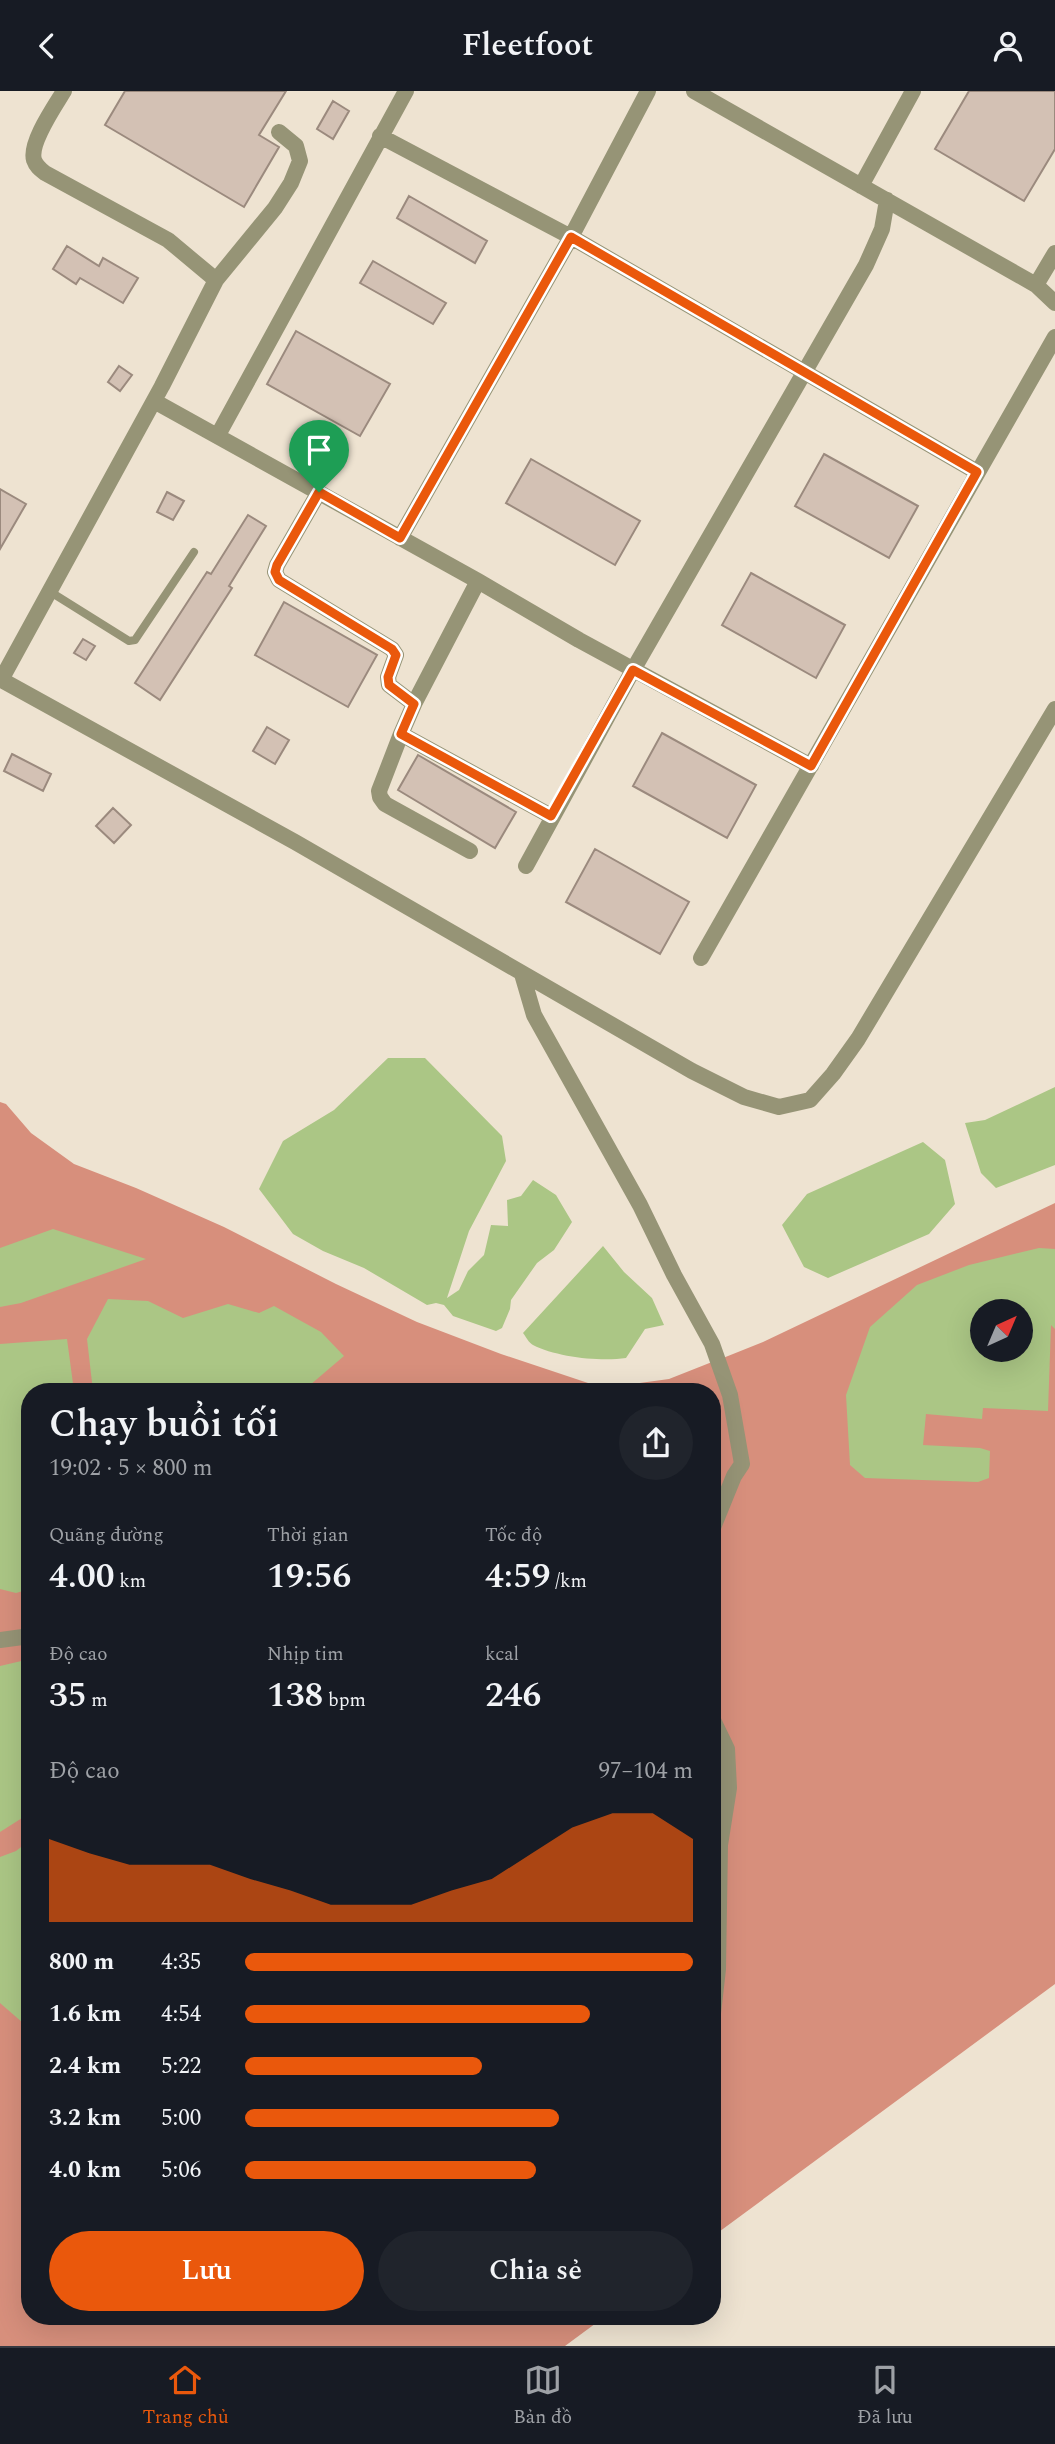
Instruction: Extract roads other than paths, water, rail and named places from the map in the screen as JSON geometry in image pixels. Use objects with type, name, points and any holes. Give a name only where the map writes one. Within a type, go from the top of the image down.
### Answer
[{"type":"street","points":[[64,91],[36,141],[33,151],[37,166],[45,173],[168,240],[216,280]]},
{"type":"street","points":[[218,435],[406,91]]},
{"type":"street","points":[[400,538],[571,237],[648,91]]},
{"type":"street","points":[[694,91],[1036,285],[1055,303]]},
{"type":"street","points":[[861,186],[913,91]]},
{"type":"street","points":[[279,132],[296,146],[300,161],[291,183],[275,208],[216,280],[154,401],[1,679],[295,842],[692,1071],[744,1097],[779,1107],[810,1100],[858,1039],[1055,709]]},
{"type":"street","points":[[380,136],[571,237],[977,472]]},
{"type":"street","points":[[526,866],[633,670],[866,265],[882,229],[887,200]]},
{"type":"street","points":[[1036,285],[1055,253]]},
{"type":"street","points":[[701,958],[1055,337]]},
{"type":"street","points":[[154,401],[633,670],[811,766]]},
{"type":"street","points":[[319,492],[275,572],[279,580],[392,649],[396,655],[388,677],[389,685],[414,704]]},
{"type":"street","points":[[470,851],[385,804],[379,791],[414,704],[478,581]]},
{"type":"street","points":[[401,734],[551,816]]},
{"type":"street","points":[[523,974],[534,1014],[640,1205],[674,1275],[712,1343],[730,1395],[742,1464],[721,1508]]},
{"type":"street","points":[[0,1640],[21,1637]]},
{"type":"street","points":[[721,1737],[727,1749],[729,1788],[721,1839]]},
{"type":"lane","points":[[49,591],[129,641],[135,640],[194,552]]}]
